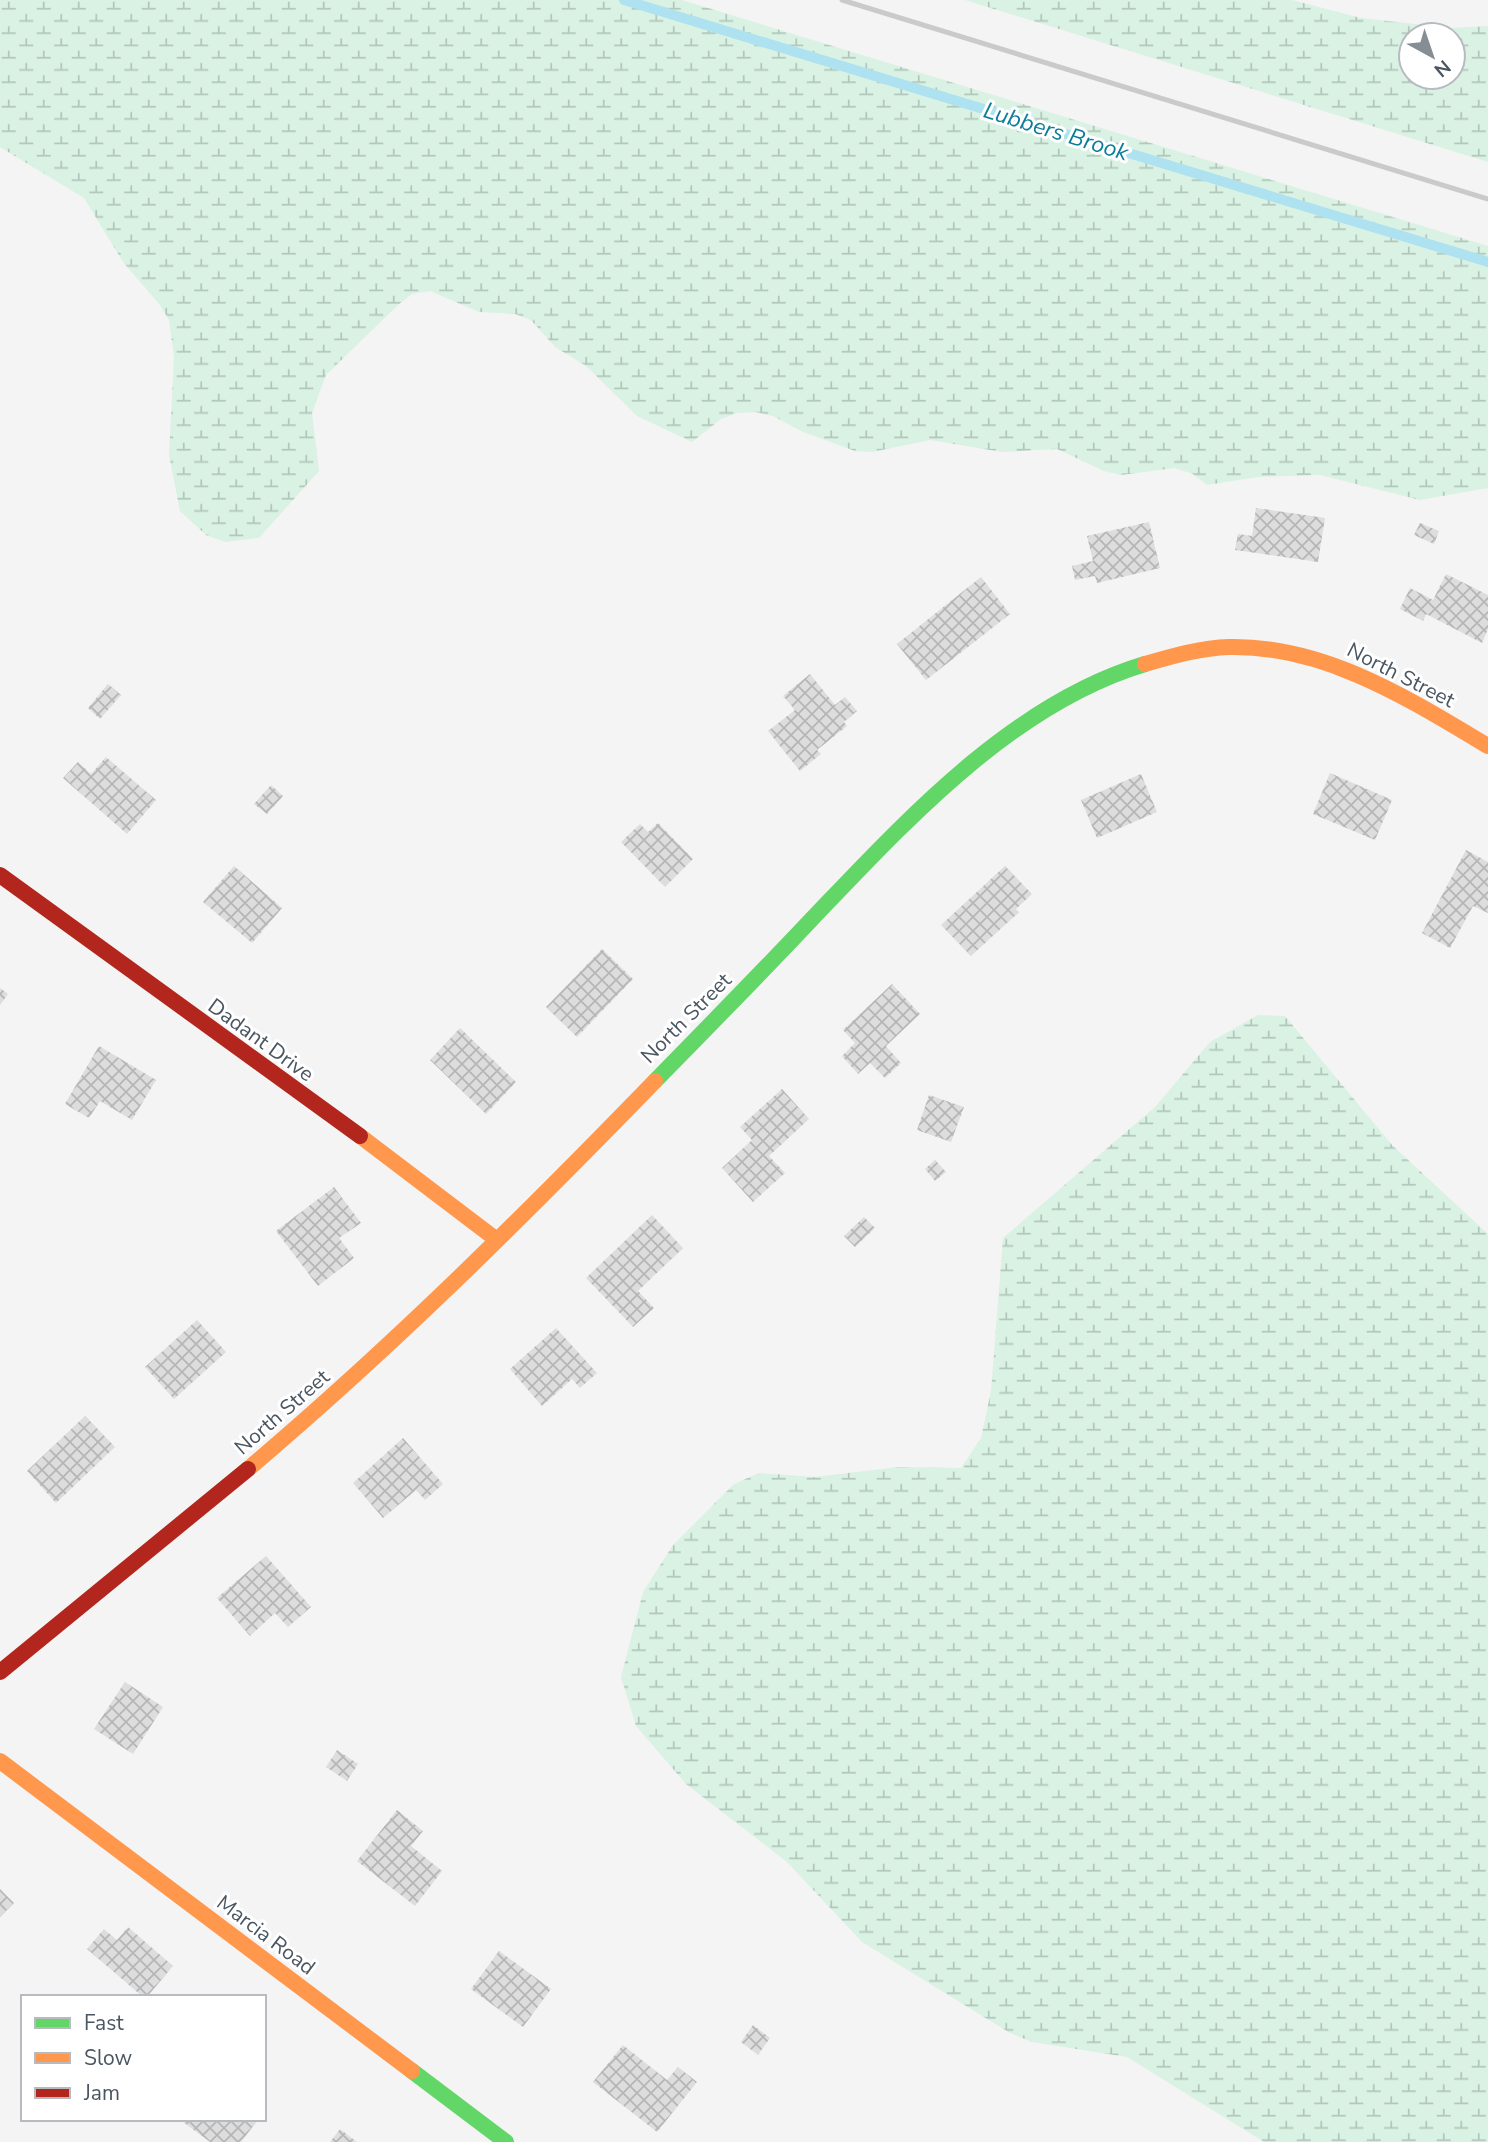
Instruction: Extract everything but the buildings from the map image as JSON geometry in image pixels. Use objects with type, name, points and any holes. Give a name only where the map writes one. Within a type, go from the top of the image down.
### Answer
[{"type":"street","name":"North Street","points":[[0,1672],[270,1451],[362,1370],[497,1240],[902,827],[985,754],[1054,705],[1087,687],[1149,662],[1219,647],[1259,648],[1296,653],[1368,678],[1488,746]]},
{"type":"street","name":"Dadant Drive","points":[[0,875],[427,1185],[497,1240]]},
{"type":"street","name":"Marcia Road","points":[[0,1761],[506,2142]]},
{"type":"green space","points":[[0,0],[682,0],[1488,246],[1488,488],[1420,500],[1320,475],[1258,477],[1207,485],[1193,474],[1175,468],[1121,475],[1104,471],[1057,449],[1002,452],[930,440],[872,452],[855,451],[803,432],[773,416],[755,412],[737,413],[721,419],[692,442],[637,416],[586,366],[555,347],[531,320],[515,314],[479,312],[430,291],[412,294],[398,305],[326,375],[312,413],[319,471],[259,538],[225,542],[206,535],[180,511],[169,455],[174,357],[169,320],[160,305],[123,262],[84,198],[0,147]]},
{"type":"green space","points":[[965,0],[1292,0],[1361,18],[1397,22],[1397,91],[1467,91],[1467,27],[1488,26],[1488,162]]},
{"type":"green space","points":[[1258,1015],[1285,1016],[1392,1145],[1488,1234],[1488,2142],[1264,2142],[1127,2057],[1032,2042],[1010,2033],[862,1942],[787,1862],[686,1784],[636,1726],[621,1677],[643,1592],[673,1545],[734,1484],[759,1473],[814,1477],[899,1467],[961,1468],[981,1438],[991,1391],[1003,1238],[1155,1107],[1210,1042]]},
{"type":"waterway","name":"Lubbers Brook","points":[[624,0],[1488,262]]},
{"type":"railway","points":[[842,0],[1488,199]]},
{"type":"traffic: fast","points":[[655,1081],[883,845],[962,771],[1049,707],[1096,683],[1145,664]]},
{"type":"traffic: fast","points":[[412,2071],[506,2142]]},
{"type":"traffic: slow","points":[[1145,664],[1176,655],[1229,647],[1299,655],[1332,665],[1397,693],[1488,746]]},
{"type":"traffic: slow","points":[[248,1469],[354,1376],[456,1280],[655,1081]]},
{"type":"traffic: slow","points":[[360,1136],[497,1240]]},
{"type":"traffic: slow","points":[[0,1761],[412,2071]]},
{"type":"traffic: jam","points":[[0,875],[360,1136]]},
{"type":"traffic: jam","points":[[0,1672],[248,1469]]}]
